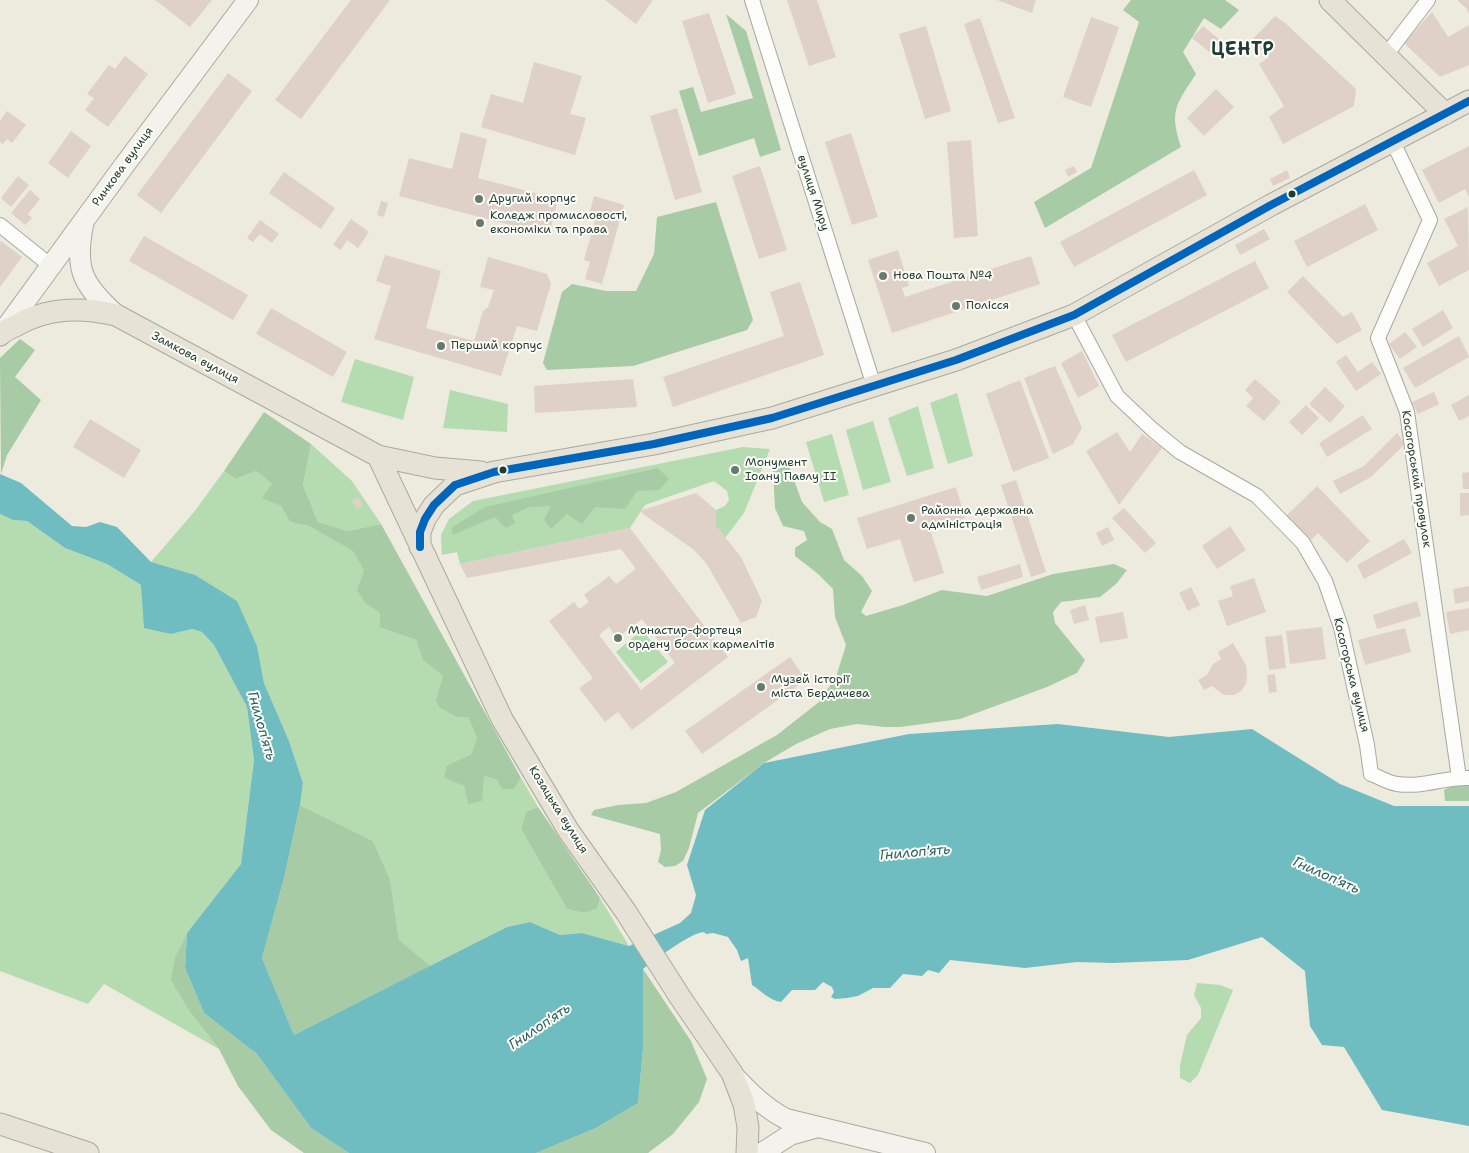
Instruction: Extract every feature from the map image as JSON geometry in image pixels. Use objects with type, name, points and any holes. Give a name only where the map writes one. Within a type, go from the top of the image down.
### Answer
[{"type":"main road","name":"Ринкова вулиця","points":[[1,334],[248,0]]},
{"type":"main road","points":[[1330,0],[1445,114]]},
{"type":"main road","points":[[420,547],[420,532],[425,519],[434,505],[455,485],[494,472],[654,444],[793,412],[956,360],[1074,315],[1271,205],[1469,101]]},
{"type":"main road","points":[[84,220],[79,253],[80,266],[92,291],[116,315]]},
{"type":"main road","name":"Замкова вулиця","points":[[1,334],[25,320],[44,313],[62,310],[97,311],[116,315],[378,456],[435,468],[494,472]]},
{"type":"main road","name":"Козацька вулиця","points":[[378,456],[502,720],[568,830],[626,912],[680,997],[732,1073],[744,1104],[748,1128],[748,1153]]},
{"type":"main road","points":[[732,1073],[754,1098],[772,1112],[786,1119],[901,1150],[925,1153]]},
{"type":"main road","points":[[0,1124],[88,1153]]},
{"type":"main road","points":[[762,1153],[790,1135],[818,1127]]},
{"type":"street","name":"вулиця Миру","points":[[752,0],[874,386]]},
{"type":"street","points":[[1386,55],[1428,0]]},
{"type":"street","name":"Косогорський провулок","points":[[1393,142],[1430,220],[1378,338],[1407,412],[1464,778]]},
{"type":"street","points":[[0,225],[50,266]]},
{"type":"street","name":"Косогорська вулиця","points":[[1074,315],[1117,396],[1180,452],[1257,496],[1303,543],[1325,581],[1341,627],[1367,744],[1371,774],[1396,784],[1426,784],[1464,778]]},
{"type":"green space","points":[[1131,0],[1225,0],[1239,10],[1221,29],[1204,18],[1183,52],[1196,74],[1176,108],[1175,124],[1181,147],[1045,228],[1034,202],[1091,168],[1139,22],[1123,10]]},
{"type":"green space","points":[[726,14],[746,31],[781,150],[760,157],[754,138],[699,156],[679,91],[693,87],[701,112],[753,98]]},
{"type":"green space","points":[[716,202],[753,320],[747,330],[633,366],[547,370],[543,363],[562,292],[572,284],[606,291],[636,291],[654,254],[657,217]]},
{"type":"green space","points":[[20,339],[35,350],[15,377],[41,400],[7,455],[1,474],[0,358]]},
{"type":"green space","points":[[355,359],[414,377],[403,420],[341,402]]},
{"type":"green space","points":[[450,390],[508,404],[507,432],[443,428]]},
{"type":"green space","points":[[957,393],[973,456],[948,464],[930,403]]},
{"type":"green space","points":[[918,406],[934,468],[907,476],[888,418]]},
{"type":"green space","points":[[264,412],[311,444],[303,485],[318,522],[348,531],[381,524],[521,778],[514,789],[502,789],[497,780],[484,776],[482,801],[468,804],[464,786],[444,778],[446,766],[471,754],[477,738],[468,717],[457,717],[439,707],[436,699],[443,676],[423,660],[416,640],[379,627],[380,613],[366,604],[357,590],[364,571],[353,551],[309,526],[290,522],[281,506],[262,498],[272,484],[256,471],[236,479],[224,471]]},
{"type":"green space","points":[[873,421],[891,482],[863,490],[846,430]]},
{"type":"green space","points":[[832,434],[849,495],[824,502],[806,442]]},
{"type":"green space","points":[[311,444],[352,481],[381,524],[348,531],[318,522],[303,485]]},
{"type":"green space","points":[[743,447],[770,449],[744,513],[725,538],[716,526],[716,510],[725,506],[729,500],[727,491],[714,481],[645,505],[630,528],[460,564],[457,552],[442,555],[441,535],[449,519],[473,501]]},
{"type":"green space","points":[[789,466],[802,502],[820,522],[832,529],[844,560],[862,576],[872,591],[861,612],[866,616],[903,605],[942,590],[987,596],[1053,574],[1114,564],[1127,570],[1116,584],[1100,597],[1061,602],[1053,612],[1055,623],[1085,660],[1077,673],[1047,687],[960,719],[900,727],[857,724],[830,729],[796,744],[764,763],[698,813],[689,848],[683,861],[675,866],[665,867],[658,862],[661,850],[660,834],[591,815],[594,810],[618,805],[646,803],[676,792],[777,735],[819,702],[836,677],[846,645],[835,617],[833,589],[817,573],[795,556],[795,548],[807,540],[804,531],[783,526],[775,508],[773,470]]},
{"type":"green space","points":[[658,468],[669,479],[659,490],[637,491],[625,509],[595,507],[582,524],[567,514],[551,529],[544,520],[551,506],[529,507],[512,515],[515,523],[506,528],[495,517],[452,535],[452,527],[485,507]]},
{"type":"green space","points":[[224,471],[236,479],[256,471],[272,484],[290,522],[309,526],[354,551],[364,571],[366,604],[380,613],[379,627],[416,640],[423,660],[443,676],[436,699],[468,717],[477,738],[471,754],[446,766],[444,778],[464,786],[468,803],[484,776],[497,780],[503,789],[514,789],[521,778],[538,807],[526,812],[521,829],[567,909],[584,913],[597,909],[600,898],[629,946],[582,933],[560,935],[530,922],[507,927],[431,966],[399,940],[390,879],[373,841],[300,805],[303,783],[289,741],[264,683],[257,646],[151,562],[194,512]]},
{"type":"green space","points":[[0,514],[13,520],[27,521],[65,548],[107,564],[141,585],[171,634],[192,629],[202,632],[214,645],[247,707],[254,760],[241,864],[187,933],[175,957],[190,1012],[219,1049],[104,984],[88,1004],[0,971]]},
{"type":"green space","points":[[642,630],[668,662],[641,683],[616,652]]},
{"type":"green space","points":[[1458,783],[1469,784],[1469,801],[1445,801],[1444,790]]},
{"type":"green space","points":[[300,805],[373,841],[390,879],[399,940],[431,966],[294,1035],[262,958],[284,878]]},
{"type":"green space","points":[[538,807],[600,898],[597,909],[584,913],[567,909],[521,829],[526,812]]},
{"type":"green space","points":[[187,933],[185,968],[204,1013],[257,1054],[311,1128],[349,1153],[304,1153],[271,1130],[238,1086],[219,1049],[190,1012],[171,980],[175,957]]},
{"type":"green space","points":[[643,969],[691,1041],[707,1079],[699,1102],[673,1134],[648,1153],[536,1153],[596,1128],[638,1103],[643,1049]]},
{"type":"green space","points":[[1197,983],[1220,985],[1233,990],[1198,1075],[1190,1083],[1180,1078],[1180,1065],[1187,1035],[1201,1018],[1201,1008],[1194,995]]},
{"type":"water","name":"Гнилоп'ять","points":[[0,474],[21,483],[72,526],[86,527],[100,522],[117,527],[151,562],[195,575],[237,601],[257,646],[264,683],[289,741],[303,783],[284,878],[262,958],[294,1035],[507,927],[530,922],[560,935],[582,933],[629,946],[680,923],[691,913],[696,895],[687,865],[705,810],[764,763],[909,734],[1058,724],[1169,737],[1252,729],[1340,784],[1394,806],[1469,806],[1469,1126],[1382,1110],[1344,1047],[1322,1045],[1310,1026],[1305,971],[1262,937],[1188,960],[1112,963],[1077,962],[1025,968],[950,960],[939,973],[928,970],[922,976],[903,974],[890,988],[873,988],[858,996],[835,999],[831,997],[834,992],[832,987],[823,982],[815,990],[792,990],[781,1002],[769,997],[752,985],[748,958],[741,961],[737,950],[728,937],[713,933],[706,934],[704,932],[690,937],[643,969],[643,1049],[638,1103],[596,1128],[536,1153],[349,1153],[311,1128],[257,1054],[204,1013],[185,968],[187,933],[241,864],[254,760],[247,707],[214,645],[202,632],[192,629],[171,634],[144,628],[141,585],[107,564],[65,548],[27,521],[13,520],[0,514]]},
{"type":"building","points":[[155,0],[212,0],[190,27]]},
{"type":"building","points":[[351,0],[390,0],[301,119],[275,100]]},
{"type":"building","points":[[605,0],[653,0],[636,24]]},
{"type":"building","points":[[787,0],[817,0],[836,57],[809,66]]},
{"type":"building","points":[[997,0],[1036,0],[1032,13]]},
{"type":"building","points":[[1457,0],[1469,0],[1469,14],[1467,9]]},
{"type":"building","points":[[1432,12],[1448,37],[1469,25],[1469,65],[1440,77],[1404,43]]},
{"type":"building","points":[[709,13],[736,94],[708,103],[682,21]]},
{"type":"building","points":[[1275,16],[1284,22],[1356,89],[1354,106],[1283,144],[1269,117],[1284,106],[1259,64],[1269,57],[1251,41]]},
{"type":"building","points":[[1091,17],[1119,27],[1091,107],[1063,97]]},
{"type":"building","points":[[980,18],[1015,118],[998,123],[964,24]]},
{"type":"building","points":[[926,26],[951,111],[925,119],[899,34]]},
{"type":"building","points":[[1203,26],[1224,43],[1213,55],[1192,38]]},
{"type":"building","points":[[125,56],[148,74],[108,127],[85,110],[94,98],[87,94],[109,65],[115,69]]},
{"type":"building","points":[[534,62],[582,76],[570,114],[586,118],[575,155],[481,127],[491,94],[523,103]]},
{"type":"building","points":[[228,73],[252,91],[161,213],[137,195]]},
{"type":"building","points":[[1216,89],[1234,107],[1204,136],[1187,118]]},
{"type":"building","points":[[677,108],[702,192],[675,200],[650,116]]},
{"type":"building","points":[[7,111],[26,125],[12,143],[7,139],[3,144],[0,142],[0,121]]},
{"type":"building","points":[[71,131],[91,146],[68,178],[48,163]]},
{"type":"building","name":"Коледж промисловості, економіки та права","points":[[461,132],[487,139],[478,178],[558,199],[549,235],[399,196],[409,158],[452,169]]},
{"type":"building","points":[[851,133],[878,217],[852,225],[825,142]]},
{"type":"building","points":[[971,140],[978,236],[954,238],[947,142]]},
{"type":"building","points":[[1469,146],[1469,197],[1465,189],[1439,203],[1422,170]]},
{"type":"building","points":[[760,166],[787,250],[759,259],[732,176]]},
{"type":"building","points":[[1074,166],[1077,172],[1068,177],[1065,170]]},
{"type":"building","points":[[1194,170],[1207,195],[1074,267],[1060,242]]},
{"type":"building","points":[[1287,170],[1290,178],[1273,186],[1270,179]]},
{"type":"building","points":[[284,172],[335,208],[321,229],[269,193]]},
{"type":"building","points":[[18,176],[29,185],[11,207],[1,198]]},
{"type":"building","points":[[30,190],[40,199],[28,214],[32,218],[25,225],[11,213]]},
{"type":"building","points":[[594,196],[624,205],[602,284],[585,279],[590,262],[584,260],[597,214],[608,217],[590,211]]},
{"type":"building","points":[[381,201],[388,203],[384,217],[377,215]]},
{"type":"building","points":[[1365,204],[1378,230],[1307,267],[1294,241]]},
{"type":"building","points":[[1468,207],[1469,270],[1439,286],[1427,263],[1458,246],[1444,219]]},
{"type":"building","points":[[351,219],[369,232],[358,248],[347,240],[341,250],[333,245]]},
{"type":"building","points":[[260,220],[279,234],[272,243],[260,234],[253,242],[247,238]]},
{"type":"building","points":[[1264,229],[1270,239],[1240,255],[1235,245]]},
{"type":"building","points":[[144,236],[248,295],[233,320],[129,261]]},
{"type":"building","points":[[1,241],[22,257],[0,287],[0,243]]},
{"type":"building","points":[[898,250],[909,286],[902,288],[905,297],[1031,256],[1040,284],[892,333],[868,260]]},
{"type":"building","name":"Коледж промисловості, економіки та права","points":[[385,255],[441,271],[426,328],[474,341],[483,311],[488,307],[494,290],[480,287],[488,257],[547,274],[551,284],[537,331],[517,326],[501,376],[374,339],[391,286],[376,281]]},
{"type":"building","points":[[1255,261],[1269,288],[1126,362],[1112,335]]},
{"type":"building","points":[[1303,276],[1343,317],[1352,312],[1362,330],[1337,344],[1287,292]]},
{"type":"building","points":[[800,282],[824,355],[673,407],[663,377],[784,336],[770,292]]},
{"type":"building","points":[[271,308],[347,352],[333,377],[256,334]]},
{"type":"building","points":[[1443,310],[1453,328],[1423,347],[1412,329]]},
{"type":"building","points":[[1405,332],[1417,347],[1400,359],[1389,344]]},
{"type":"building","points":[[1459,336],[1469,357],[1415,388],[1403,368]]},
{"type":"building","points":[[1082,351],[1099,386],[1078,398],[1061,363]]},
{"type":"building","points":[[1346,355],[1358,372],[1372,362],[1381,374],[1356,391],[1336,362]]},
{"type":"building","points":[[1055,366],[1082,428],[1073,444],[1053,454],[1024,378]]},
{"type":"building","points":[[633,379],[637,407],[535,413],[534,386]]},
{"type":"building","points":[[1255,379],[1281,402],[1264,421],[1246,406],[1253,398],[1245,390]]},
{"type":"building","points":[[1020,380],[1049,458],[1013,472],[986,394]]},
{"type":"building","points":[[1325,387],[1345,406],[1330,423],[1309,404]]},
{"type":"building","points":[[1434,392],[1439,404],[1418,414],[1412,402]]},
{"type":"building","points":[[1469,395],[1469,416],[1459,421],[1451,405]]},
{"type":"building","points":[[1306,405],[1319,418],[1302,435],[1289,422]]},
{"type":"building","points":[[1363,415],[1372,429],[1327,457],[1319,443]]},
{"type":"building","points":[[90,419],[141,450],[124,478],[73,447]]},
{"type":"building","points":[[1117,432],[1130,452],[1142,434],[1162,448],[1119,505],[1086,451]]},
{"type":"building","points":[[1397,433],[1405,444],[1371,477],[1340,494],[1333,481],[1364,466]]},
{"type":"building","points":[[1469,472],[1469,489],[1463,489],[1462,473]]},
{"type":"building","points":[[1016,480],[1046,572],[1031,577],[1001,485]]},
{"type":"building","points":[[1317,486],[1370,541],[1347,563],[1318,533],[1310,541],[1286,516]]},
{"type":"building","name":"Районна державна адміністрація","points":[[956,487],[965,518],[930,529],[944,573],[914,582],[900,539],[867,549],[857,518]]},
{"type":"building","points":[[696,493],[716,510],[716,526],[741,557],[762,601],[756,617],[741,623],[706,563],[694,550],[639,511]]},
{"type":"building","points":[[1460,493],[1469,493],[1469,515],[1460,516]]},
{"type":"building","points":[[358,497],[363,505],[357,509],[352,501]]},
{"type":"building","points":[[1124,508],[1156,543],[1145,553],[1112,518]]},
{"type":"building","points":[[1230,526],[1246,550],[1217,569],[1202,546]]},
{"type":"building","points":[[1108,527],[1114,540],[1102,546],[1096,533]]},
{"type":"building","points":[[630,528],[728,657],[632,730],[618,712],[605,722],[579,688],[593,678],[549,621],[574,602],[579,609],[589,602],[584,595],[609,576],[616,584],[636,569],[621,549],[467,578],[460,564]],"holes":[[[642,619],[675,663],[641,690],[599,635],[609,627],[617,638]]]},
{"type":"building","points":[[1404,539],[1412,553],[1364,579],[1357,565]]},
{"type":"building","points":[[1020,564],[1023,577],[981,590],[977,577]]},
{"type":"building","points":[[1254,578],[1266,612],[1227,626],[1218,601],[1233,596],[1230,586]]},
{"type":"building","points":[[1469,586],[1469,601],[1455,604],[1453,589]]},
{"type":"building","points":[[1191,587],[1200,605],[1188,611],[1179,593]]},
{"type":"building","points":[[1417,601],[1421,616],[1377,629],[1373,615]]},
{"type":"building","points":[[1085,605],[1089,620],[1074,624],[1070,610]]},
{"type":"building","points":[[1469,608],[1469,630],[1450,634],[1446,612]]},
{"type":"building","points":[[1123,612],[1128,638],[1100,643],[1095,617]]},
{"type":"building","points":[[1322,627],[1326,659],[1290,664],[1286,631]]},
{"type":"building","points":[[1405,628],[1411,652],[1365,665],[1358,640]]},
{"type":"building","points":[[1282,635],[1286,668],[1269,670],[1265,637]]},
{"type":"building","points":[[1233,643],[1246,665],[1246,684],[1241,691],[1234,695],[1222,694],[1212,686],[1204,690],[1198,680],[1207,675],[1213,664],[1221,659],[1218,652]]},
{"type":"building","points":[[790,657],[806,680],[702,754],[685,731]]},
{"type":"building","points":[[1275,674],[1277,692],[1269,693],[1267,675]]},
{"type":"transit line","points":[[420,547],[420,532],[425,519],[434,505],[455,485],[494,472],[654,444],[772,418],[956,360],[1074,315],[1271,205],[1469,101]]},
{"type":"place","name":"Другий корпус","points":[[479,199]]},
{"type":"place","name":"Коледж промисловості, економіки та права","points":[[480,223]]},
{"type":"place","name":"Нова Пошта №4","points":[[883,276]]},
{"type":"place","name":"Полісся","points":[[956,306]]},
{"type":"place","name":"Перший корпус","points":[[441,346]]},
{"type":"place","name":"Монумент Іоану Павлу ІІ","points":[[735,470]]},
{"type":"place","name":"Районна державна адміністрація","points":[[911,518]]},
{"type":"place","name":"Монастир-фортеця ордену босих кармелітів","points":[[618,638]]},
{"type":"place","name":"Музей історії міста Бердичева","points":[[761,687]]},
{"type":"district","name":"ЦЕНТР","points":[[1243,50]]}]
